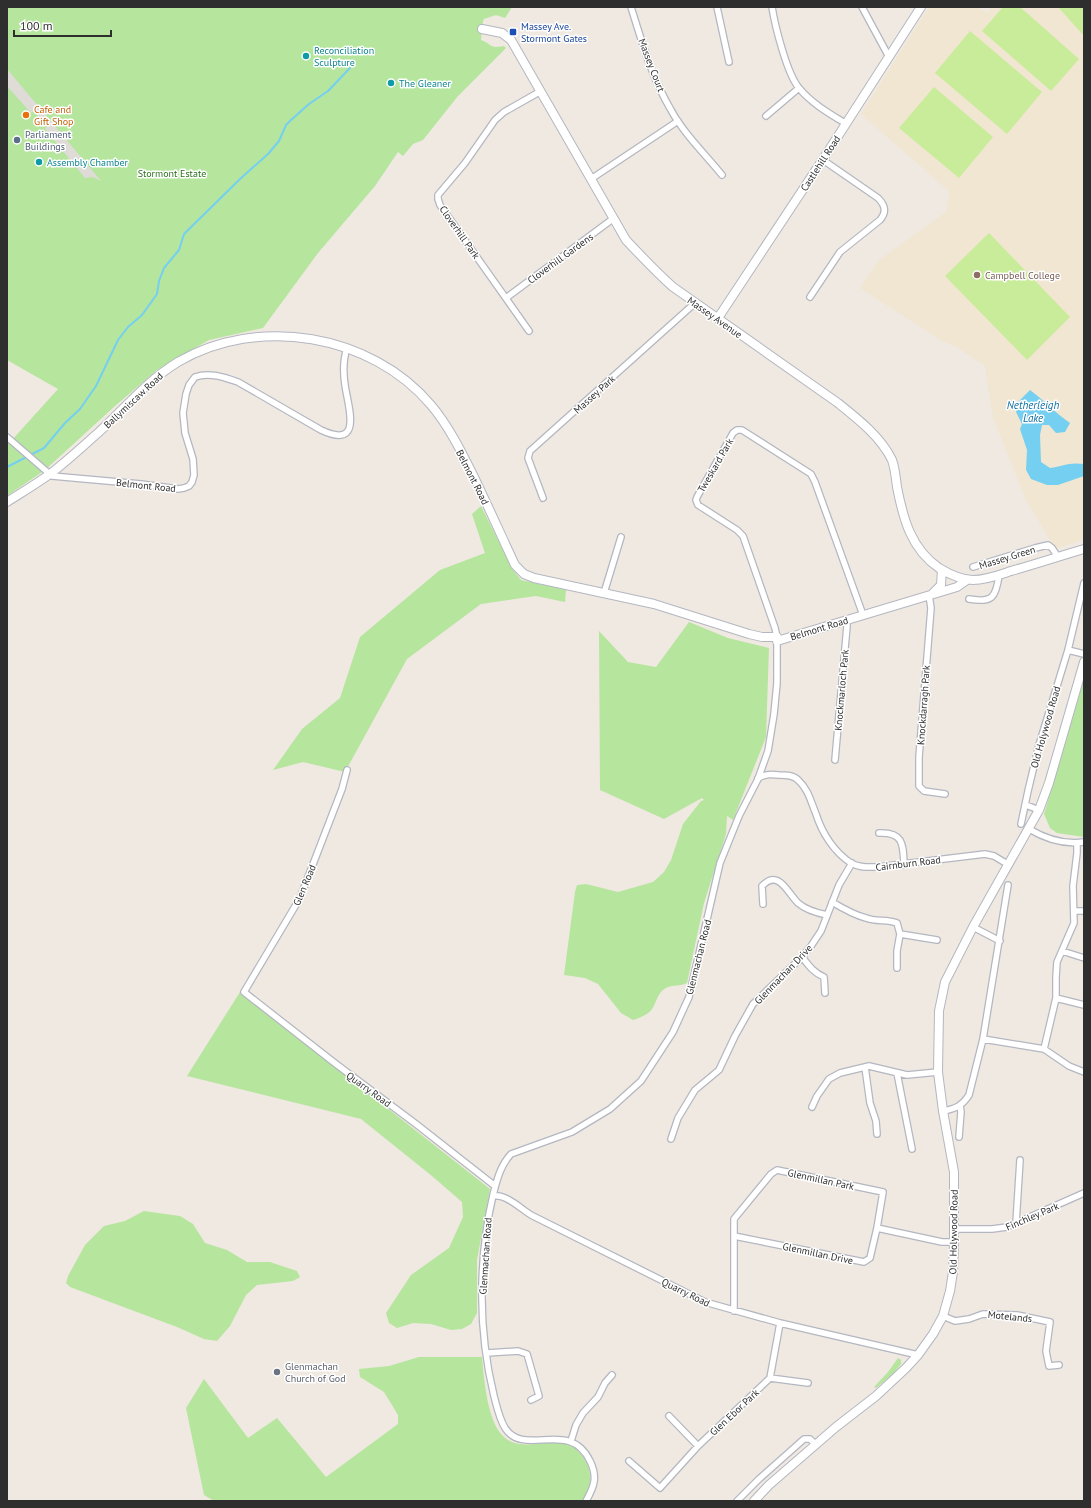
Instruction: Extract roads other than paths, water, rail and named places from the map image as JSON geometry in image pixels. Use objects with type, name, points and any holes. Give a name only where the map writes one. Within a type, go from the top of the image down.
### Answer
[{"type":"street","name":"Massey Court","points":[[631,7],[650,65],[670,110],[678,122],[722,175]]},
{"type":"street","points":[[717,7],[729,62]]},
{"type":"street","points":[[772,7],[775,27],[794,80],[799,88],[823,109],[845,123]]},
{"type":"street","points":[[862,7],[889,57]]},
{"type":"street","name":"Castlehill Road","points":[[718,318],[823,160],[845,123],[921,7]]},
{"type":"street","name":"Massey Avenue","points":[[482,29],[502,33],[511,40],[626,240],[640,256],[658,274],[695,303],[838,403],[862,423],[883,446],[892,461],[905,521],[913,540],[923,554],[942,570],[966,580]]},
{"type":"street","points":[[766,116],[799,88]]},
{"type":"street","name":"Cloverhill Park","points":[[529,331],[438,200],[438,195],[465,163],[487,130],[499,116],[541,91]]},
{"type":"street","points":[[591,179],[678,122]]},
{"type":"street","points":[[810,297],[840,252],[880,220],[884,216],[885,211],[883,204],[878,198],[823,160]]},
{"type":"street","name":"Cloverhill Gardens","points":[[506,298],[614,218]]},
{"type":"street","name":"Massey Park","points":[[543,498],[528,458],[530,451],[695,303]]},
{"type":"street","name":"Ballymiscaw Road","points":[[7,502],[100,431],[156,377],[180,361],[202,351],[235,340],[273,336],[315,339],[347,348]]},
{"type":"street","name":"Belmont Road","points":[[47,472],[52,476],[178,489],[189,486],[194,475],[194,468],[183,421],[184,404],[189,385],[194,377],[199,375],[222,376],[238,382],[321,430],[331,435],[342,435],[347,432],[352,422],[343,373],[344,359],[347,348],[390,369],[410,385],[443,420],[464,457],[515,565],[524,574],[534,578],[654,604],[749,634],[777,639],[957,588],[966,580],[999,575],[1084,549]]},
{"type":"street","name":"Tweskard Park","points":[[777,639],[775,628],[743,536],[737,530],[698,505],[696,500],[696,497],[737,430],[742,430],[811,474],[863,615]]},
{"type":"street","points":[[9,439],[47,472]]},
{"type":"street","points":[[604,593],[621,537]]},
{"type":"street","name":"Massey Green","points":[[973,566],[1048,545],[1058,557]]},
{"type":"street","points":[[929,595],[937,590],[941,585],[942,570]]},
{"type":"street","points":[[969,599],[985,600],[993,597],[997,589],[999,575]]},
{"type":"street","name":"Old Holywood Road","points":[[1021,824],[1039,745],[1068,650],[1084,583]]},
{"type":"street","name":"Knockdarragh Park","points":[[929,595],[931,608],[919,757],[919,786],[924,791],[945,794]]},
{"type":"street","name":"Knockmarloch Park","points":[[835,760],[847,626],[846,620]]},
{"type":"street","name":"Glenmachan Road","points":[[586,1501],[594,1484],[595,1471],[587,1454],[571,1442],[551,1439],[526,1441],[518,1439],[511,1435],[500,1420],[490,1381],[481,1289],[484,1239],[489,1209],[495,1186],[505,1161],[511,1154],[572,1132],[610,1108],[641,1081],[672,1032],[689,997],[720,863],[739,816],[758,779],[768,751],[777,683],[777,639]]},
{"type":"street","points":[[1068,650],[1084,654]]},
{"type":"street","name":"Old Holywood Road","points":[[754,1501],[769,1485],[836,1427],[876,1396],[906,1368],[918,1355],[943,1316],[950,1291],[953,1272],[954,1242],[954,1172],[938,1072],[939,1011],[945,982],[1039,810],[1049,783],[1084,662]]},
{"type":"street","name":"Glen Road","points":[[244,992],[300,898],[339,797],[347,770]]},
{"type":"street","points":[[758,779],[766,774],[773,774],[790,775],[799,780],[807,791],[827,838],[852,864]]},
{"type":"street","points":[[1026,805],[1039,810]]},
{"type":"street","points":[[1029,829],[1046,838],[1058,842],[1084,842]]},
{"type":"street","points":[[879,833],[895,835],[900,840],[904,865]]},
{"type":"street","points":[[1044,1049],[1056,998],[1057,962],[1074,923],[1073,886],[1077,843]]},
{"type":"street","name":"Cairnburn Road","points":[[852,864],[866,867],[904,865],[985,854],[994,856],[1009,865]]},
{"type":"street","name":"Glenmachan Drive","points":[[671,1139],[678,1118],[695,1090],[719,1070],[753,1004],[802,957],[821,931],[839,885],[852,864]]},
{"type":"street","points":[[763,904],[762,886],[773,880],[783,884],[798,902],[813,911],[827,915]]},
{"type":"street","points":[[943,1110],[955,1109],[964,1102],[968,1095],[983,1039],[1008,885]]},
{"type":"street","points":[[832,902],[865,918],[896,923],[900,934],[897,951],[897,968]]},
{"type":"street","points":[[1074,911],[1084,911]]},
{"type":"street","points":[[974,927],[1000,941]]},
{"type":"street","points":[[900,934],[937,940]]},
{"type":"street","points":[[1062,951],[1084,958]]},
{"type":"street","points":[[802,957],[812,970],[818,975],[824,977],[825,993]]},
{"type":"street","name":"Quarry Road","points":[[244,992],[495,1186]]},
{"type":"street","points":[[1056,998],[1084,1005]]},
{"type":"street","points":[[983,1039],[1044,1049],[1069,1066],[1084,1072]]},
{"type":"street","points":[[812,1107],[817,1096],[829,1079],[840,1073],[869,1066],[897,1073],[919,1074],[938,1072]]},
{"type":"street","points":[[865,1067],[870,1103],[876,1121],[877,1134]]},
{"type":"street","points":[[897,1073],[912,1149]]},
{"type":"street","points":[[959,1137],[961,1112],[960,1105]]},
{"type":"street","points":[[1016,1223],[1020,1160]]},
{"type":"street","name":"Glenmillan Park","points":[[734,1311],[734,1219],[771,1174],[777,1170],[883,1192],[877,1228]]},
{"type":"street","name":"Finchley Park","points":[[954,1229],[1001,1229],[1084,1193]]},
{"type":"street","name":"Quarry Road","points":[[493,1196],[509,1200],[531,1215],[705,1302],[780,1323],[918,1355]]},
{"type":"street","points":[[877,1228],[942,1242],[954,1242]]},
{"type":"street","name":"Glenmillan Drive","points":[[734,1236],[864,1262],[870,1258],[877,1228]]},
{"type":"street","name":"Motelands","points":[[943,1316],[955,1321],[968,1319],[983,1314],[1017,1315],[1050,1322],[1046,1351],[1050,1366],[1059,1365]]},
{"type":"street","points":[[780,1323],[770,1378],[808,1383]]},
{"type":"street","points":[[487,1353],[518,1351],[526,1354],[539,1396],[531,1400]]},
{"type":"street","points":[[571,1442],[576,1425],[583,1413],[598,1397],[612,1375]]},
{"type":"street","name":"Glen Ebor Park","points":[[629,1461],[660,1488],[698,1446],[770,1378]]},
{"type":"street","points":[[669,1416],[698,1446]]},
{"type":"street","points":[[737,1501],[804,1439],[810,1439],[816,1444]]},
{"type":"water","name":"Netherleigh Lake","points":[[1030,390],[1070,423],[1065,432],[1056,433],[1049,425],[1042,425],[1040,435],[1041,462],[1050,468],[1070,464],[1084,464],[1084,476],[1058,485],[1047,485],[1031,479],[1026,470],[1027,450],[1020,429],[1022,424],[1016,412],[1018,402]]},
{"type":"waterway","points":[[7,467],[44,448],[65,423],[80,409],[96,386],[118,340],[128,327],[142,315],[157,294],[159,281],[164,268],[179,250],[184,234],[240,179],[268,154],[279,141],[286,125],[309,104],[328,91],[350,68]]},
{"type":"place","name":"Massey Ave. Stormont Gates","points":[[513,32]]},
{"type":"place","name":"Reconciliation Sculpture","points":[[306,56]]},
{"type":"place","name":"The Gleaner","points":[[391,83]]},
{"type":"place","name":"Cafe and Gift Shop","points":[[26,115]]},
{"type":"place","name":"Parliament Buildings","points":[[17,140]]},
{"type":"place","name":"Assembly Chamber","points":[[39,162]]},
{"type":"place","name":"Campbell College","points":[[977,275]]},
{"type":"place","name":"Glenmachan Church of God","points":[[277,1372]]},
{"type":"park label","name":"Stormont Estate","points":[[172,173]]}]
